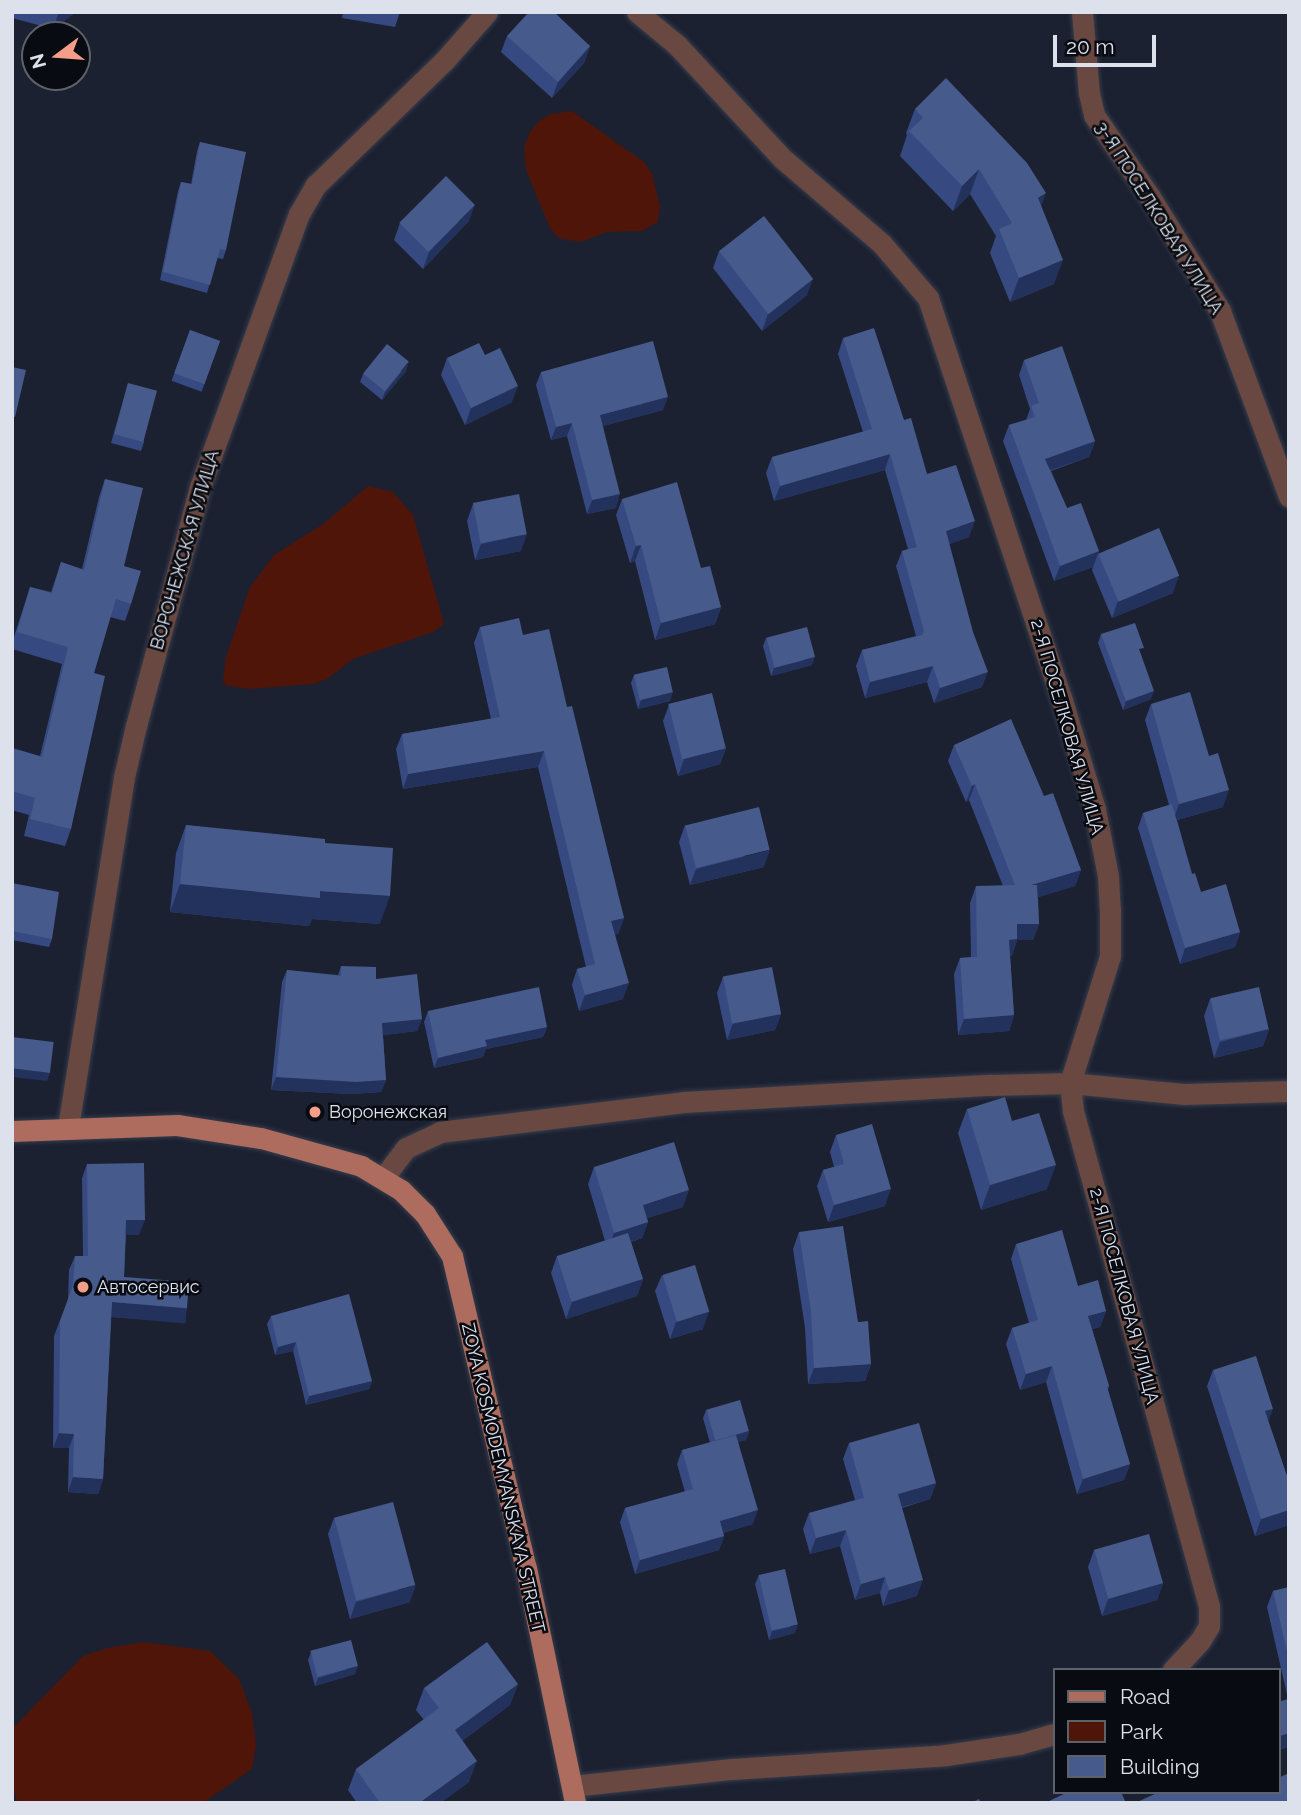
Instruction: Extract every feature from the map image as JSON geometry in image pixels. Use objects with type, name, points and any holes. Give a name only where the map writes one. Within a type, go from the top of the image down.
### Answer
[{"type":"main road","name":"ZOYA KOSMODEMYANSKAYA STREET","points":[[12,1131],[177,1125],[234,1133],[310,1149],[361,1166],[384,1177],[425,1214],[452,1256],[526,1569],[573,1794]]},
{"type":"street","name":"ВОРОНЕЖСКАЯ УЛИЦА","points":[[68,1127],[124,778],[136,726],[200,487],[299,214],[316,185],[444,61],[487,12]]},
{"type":"street","name":"2-Я ПОСЕЛКОВАЯ УЛИЦА","points":[[637,12],[677,45],[783,159],[882,244],[928,298],[1061,697],[1094,809],[1108,876],[1110,956],[1070,1083],[1073,1111],[1209,1606],[1209,1626],[1200,1641],[1174,1668]]},
{"type":"street","name":"3-Я ПОСЕЛКОВАЯ УЛИЦА","points":[[1082,12],[1089,93],[1094,115],[1150,197],[1220,311],[1289,497]]},
{"type":"street","points":[[384,1177],[406,1148],[440,1132],[683,1102],[1070,1083],[1185,1094],[1289,1091]]},
{"type":"street","points":[[573,1794],[732,1769],[946,1755],[1019,1744],[1052,1735]]},
{"type":"green space","points":[[572,111],[644,162],[652,174],[660,207],[658,222],[642,231],[607,232],[580,242],[559,238],[550,228],[526,170],[524,147],[530,132],[539,121],[551,114]]},
{"type":"green space","points":[[368,486],[393,492],[413,515],[444,624],[433,632],[353,659],[327,679],[313,684],[248,689],[225,685],[223,679],[226,657],[250,587],[274,555],[323,524]]},
{"type":"green space","points":[[144,1642],[210,1651],[239,1679],[252,1713],[256,1745],[252,1769],[203,1803],[18,1803],[12,1785],[12,1729],[83,1656],[107,1648]]},
{"type":"building","points":[[529,12],[554,12],[590,46],[558,82],[507,36]]},
{"type":"building","points":[[946,78],[1027,163],[1046,193],[1038,198],[1063,260],[1019,278],[999,229],[1012,223],[979,169],[962,186],[909,131],[923,118],[915,109]]},
{"type":"building","points":[[200,142],[246,152],[226,250],[220,249],[210,285],[163,272],[181,182],[192,184]]},
{"type":"building","points":[[446,176],[475,205],[428,252],[399,223]]},
{"type":"building","points":[[764,216],[813,279],[768,314],[719,251]]},
{"type":"building","points":[[874,328],[904,420],[911,418],[927,474],[956,465],[975,521],[946,531],[973,632],[988,672],[940,688],[933,666],[870,682],[862,650],[922,635],[924,631],[902,551],[917,547],[890,454],[780,486],[772,457],[872,429],[843,338]]},
{"type":"building","points":[[190,330],[220,341],[204,384],[174,373]]},
{"type":"building","points":[[653,341],[668,397],[600,415],[620,494],[592,500],[572,423],[556,427],[541,372]]},
{"type":"building","points":[[479,343],[485,355],[500,348],[518,386],[471,408],[447,358]]},
{"type":"building","points":[[387,344],[409,362],[385,391],[363,374]]},
{"type":"building","points":[[1062,346],[1095,441],[1045,459],[1067,508],[1081,503],[1099,551],[1060,566],[1009,425],[1035,417],[1031,406],[1039,403],[1024,360]]},
{"type":"building","points":[[12,367],[26,370],[15,417],[12,416]]},
{"type":"building","points":[[128,383],[157,391],[143,442],[114,434]]},
{"type":"building","points":[[105,479],[143,488],[124,566],[141,571],[131,604],[116,599],[94,673],[105,676],[71,829],[30,819],[35,798],[12,791],[12,748],[42,757],[68,647],[17,632],[30,587],[52,593],[61,562],[84,570]]},
{"type":"building","points":[[677,482],[701,568],[710,566],[721,607],[661,623],[641,545],[636,546],[622,499]]},
{"type":"building","points":[[519,494],[527,534],[481,543],[473,503]]},
{"type":"building","points":[[1159,528],[1179,576],[1119,602],[1098,554]]},
{"type":"building","points":[[519,618],[523,635],[549,629],[567,707],[572,706],[624,918],[611,921],[629,983],[585,995],[577,969],[595,964],[544,751],[408,774],[402,734],[500,717],[480,627]]},
{"type":"building","points":[[1135,623],[1144,648],[1139,649],[1154,691],[1126,701],[1101,634]]},
{"type":"building","points":[[807,627],[815,657],[774,668],[766,638]]},
{"type":"building","points":[[667,667],[673,692],[640,700],[634,675]]},
{"type":"building","points":[[1190,692],[1209,756],[1218,753],[1229,790],[1179,804],[1151,704]]},
{"type":"building","points":[[712,693],[726,748],[682,759],[668,704]]},
{"type":"building","points":[[1011,719],[1044,796],[1053,793],[1081,870],[1031,885],[1037,885],[1039,924],[1017,924],[1017,939],[1009,940],[1014,1015],[964,1019],[960,958],[977,957],[976,886],[1015,885],[975,784],[972,786],[954,745]]},
{"type":"building","points":[[1172,804],[1192,874],[1195,873],[1201,892],[1226,884],[1240,932],[1185,948],[1143,813]]},
{"type":"building","points":[[759,807],[770,850],[696,868],[685,825]]},
{"type":"building","points":[[186,825],[325,839],[325,843],[393,848],[390,896],[320,891],[320,898],[180,884]]},
{"type":"building","points":[[12,883],[59,892],[52,939],[12,931]]},
{"type":"building","points":[[341,966],[376,967],[376,979],[417,974],[422,1019],[382,1023],[386,1080],[356,1082],[276,1077],[287,970],[341,976]]},
{"type":"building","points":[[772,967],[781,1014],[732,1024],[723,977]]},
{"type":"building","points":[[539,987],[547,1027],[485,1040],[487,1046],[438,1058],[428,1011]]},
{"type":"building","points":[[1259,987],[1269,1029],[1220,1040],[1210,998]]},
{"type":"building","points":[[12,1037],[54,1042],[50,1073],[12,1068]]},
{"type":"building","points":[[1005,1097],[1012,1121],[1039,1113],[1056,1165],[990,1185],[967,1109]]},
{"type":"building","points":[[872,1124],[891,1189],[834,1205],[823,1170],[844,1164],[836,1135]]},
{"type":"building","points":[[674,1142],[689,1190],[643,1205],[648,1222],[614,1233],[594,1167]]},
{"type":"building","points":[[144,1163],[145,1220],[126,1220],[124,1277],[189,1282],[187,1308],[112,1302],[103,1479],[73,1477],[74,1434],[59,1433],[60,1322],[73,1285],[75,1256],[88,1256],[87,1164]]},
{"type":"building","points":[[843,1226],[858,1322],[868,1321],[871,1364],[814,1368],[811,1311],[799,1232]]},
{"type":"building","points":[[1062,1230],[1078,1286],[1098,1280],[1106,1311],[1088,1316],[1130,1464],[1083,1479],[1052,1366],[1026,1374],[1012,1328],[1038,1320],[1016,1244]]},
{"type":"building","points":[[628,1233],[643,1279],[572,1302],[557,1256]]},
{"type":"building","points":[[695,1265],[709,1312],[677,1322],[662,1275]]},
{"type":"building","points":[[349,1294],[372,1381],[309,1396],[296,1342],[278,1347],[271,1316]]},
{"type":"building","points":[[1256,1356],[1273,1409],[1265,1411],[1289,1482],[1289,1510],[1261,1519],[1213,1370]]},
{"type":"building","points":[[740,1400],[749,1431],[715,1440],[706,1410]]},
{"type":"building","points":[[919,1423],[936,1483],[898,1494],[923,1580],[889,1590],[885,1577],[861,1584],[846,1530],[816,1538],[809,1513],[864,1498],[849,1443]]},
{"type":"building","points":[[736,1435],[758,1510],[720,1521],[724,1536],[640,1560],[625,1508],[693,1489],[682,1450]]},
{"type":"building","points":[[393,1502],[415,1585],[356,1601],[334,1518]]},
{"type":"building","points":[[1149,1534],[1163,1583],[1108,1599],[1094,1550]]},
{"type":"building","points":[[785,1569],[798,1625],[772,1631],[759,1575]]},
{"type":"building","points":[[1289,1587],[1289,1660],[1273,1591]]},
{"type":"building","points":[[351,1640],[358,1666],[317,1677],[310,1651]]},
{"type":"building","points":[[487,1642],[518,1684],[455,1730],[477,1761],[419,1803],[380,1803],[356,1769],[439,1708],[424,1688]]},
{"type":"building","points":[[1289,1699],[1289,1733],[1280,1736],[1280,1701]]},
{"type":"building","points":[[1289,1773],[1289,1803],[1135,1803],[1155,1794],[1280,1794],[1280,1777]]},
{"type":"building","points":[[1064,1794],[1122,1794],[1126,1803],[1045,1803]]},
{"type":"place","name":"Воронежская","points":[[315,1112]]},
{"type":"place","name":"Автосервис","points":[[83,1287]]}]
